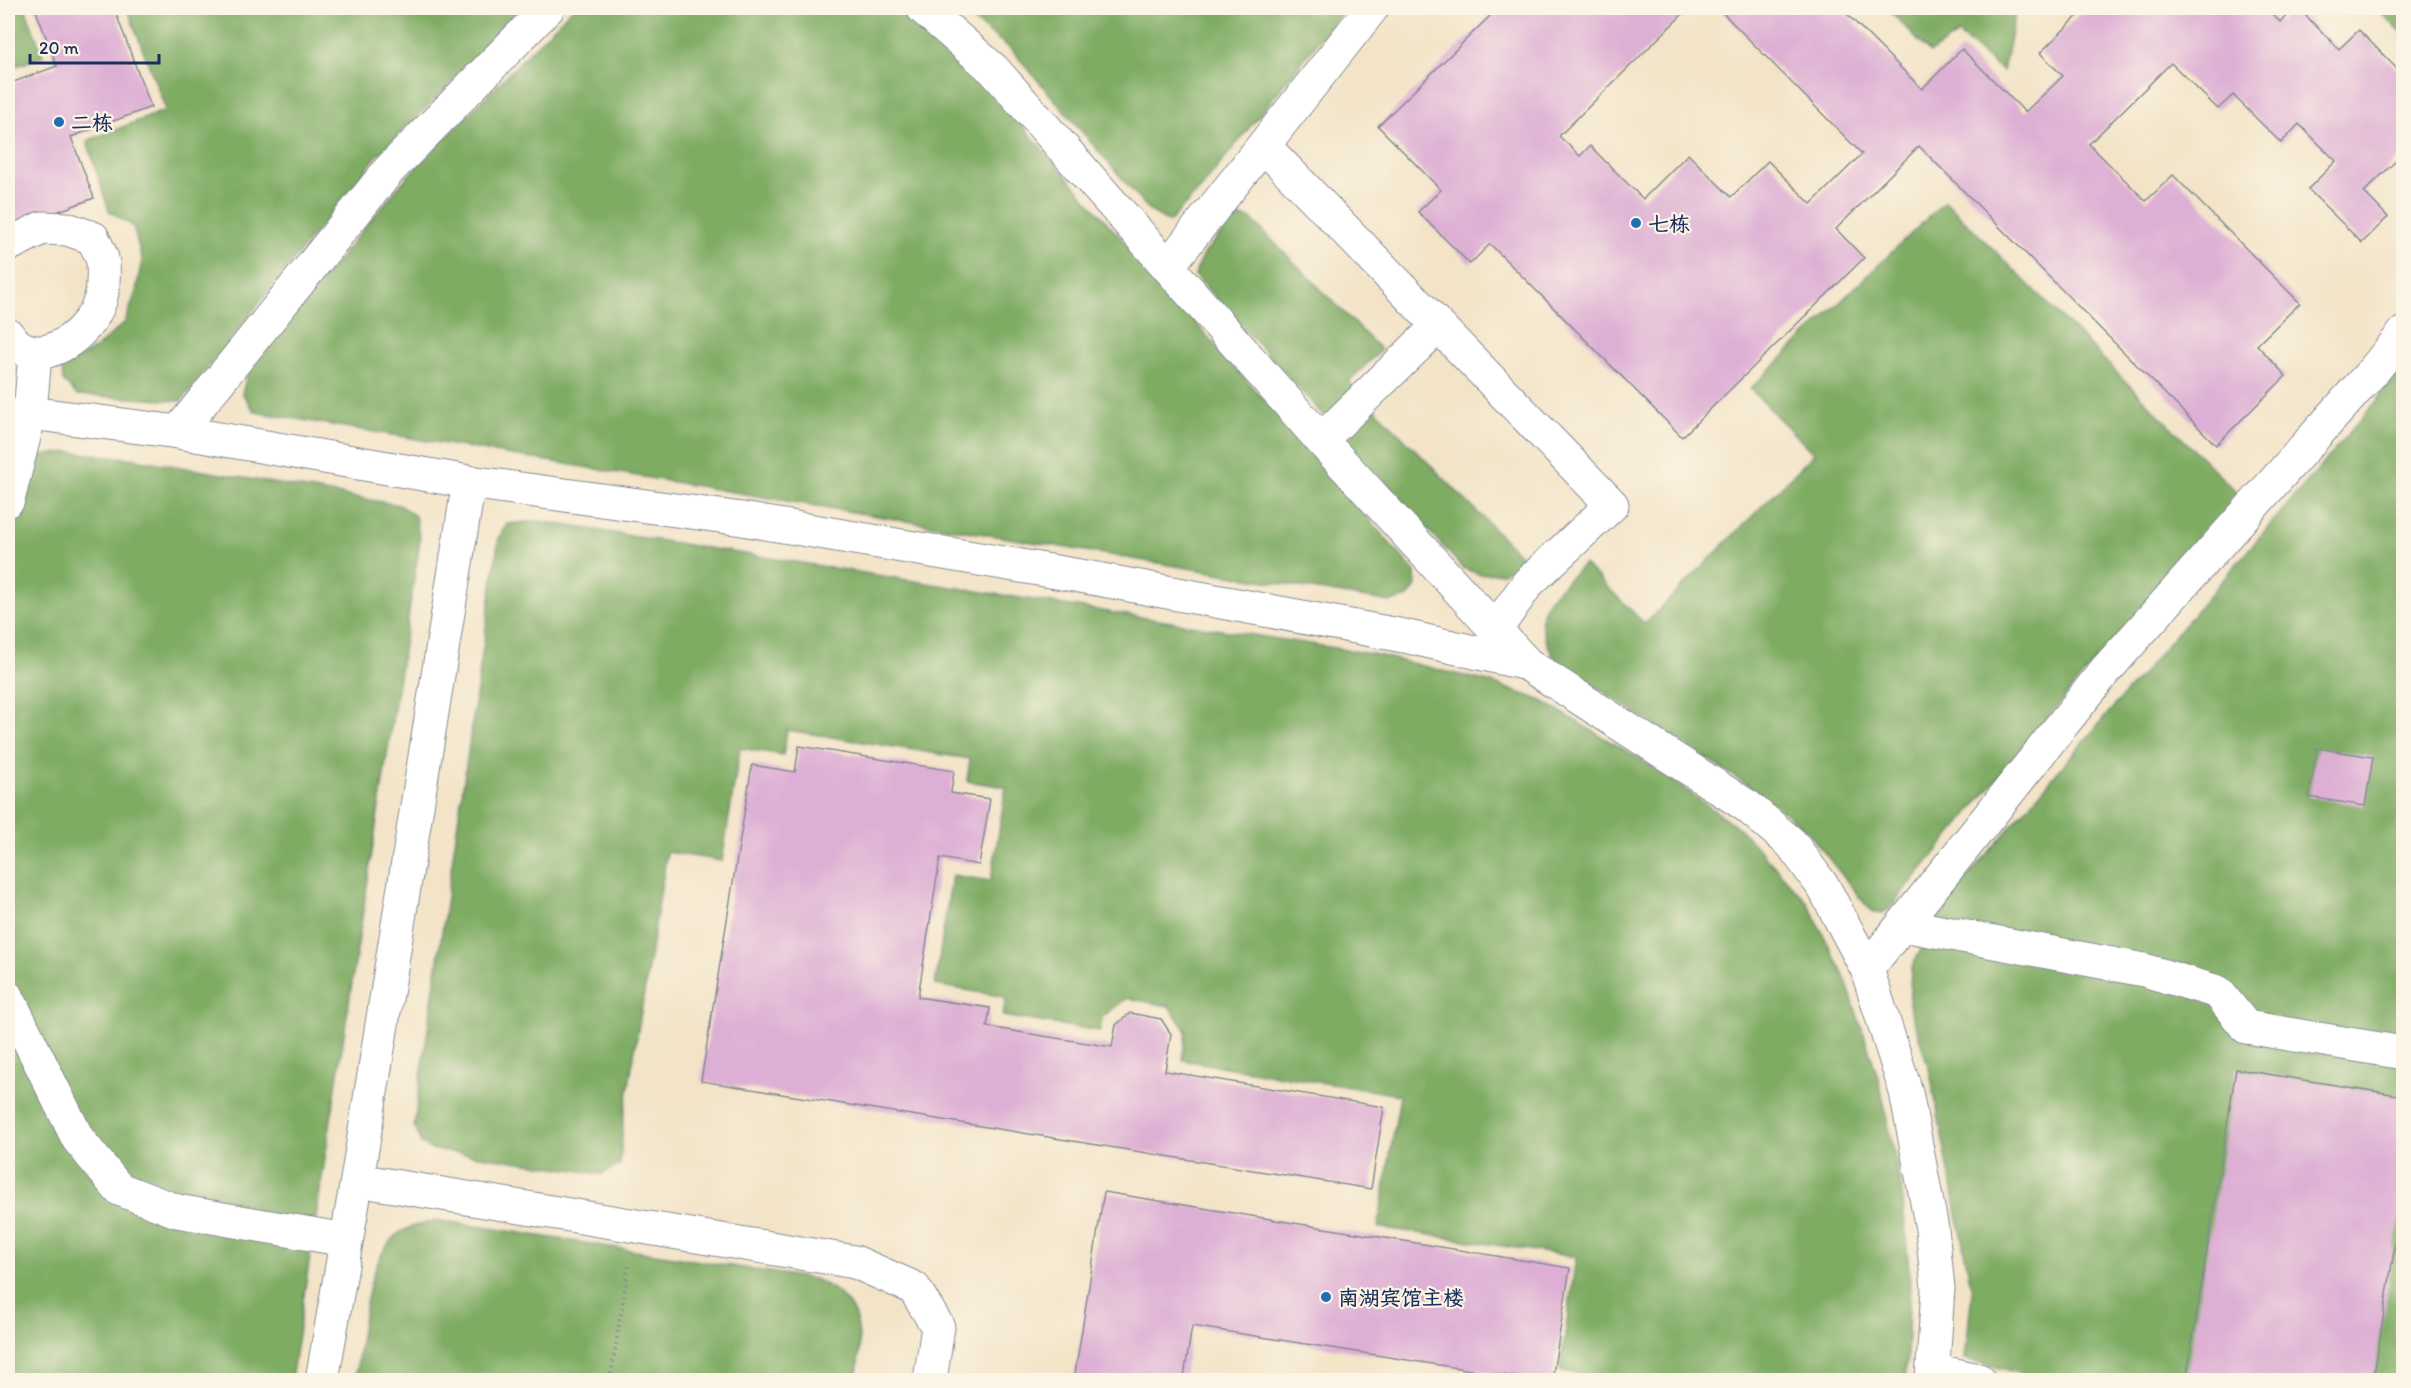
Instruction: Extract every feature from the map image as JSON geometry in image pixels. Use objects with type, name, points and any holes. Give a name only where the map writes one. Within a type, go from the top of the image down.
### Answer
[{"type":"lane","points":[[178,432],[390,170],[548,8]]},
{"type":"lane","points":[[923,8],[994,70],[1321,440],[1527,664],[1747,806],[1791,843],[1824,888],[1868,969],[1906,1092],[1932,1229],[1938,1288],[1932,1375],[1979,1380]]},
{"type":"lane","points":[[1168,266],[1372,8]]},
{"type":"lane","points":[[1264,146],[1612,505],[1528,583],[1496,629]]},
{"type":"lane","points":[[8,245],[42,228],[67,229],[93,238],[104,261],[100,301],[82,331],[56,350],[35,354],[13,343],[8,335]]},
{"type":"lane","points":[[1321,440],[1438,326]]},
{"type":"lane","points":[[1868,969],[2105,671],[2374,370],[2403,333]]},
{"type":"lane","points":[[8,500],[19,415],[35,354]]},
{"type":"lane","points":[[19,415],[178,432],[469,482],[742,519],[1086,577],[1404,636],[1527,664]]},
{"type":"lane","points":[[322,1380],[357,1180],[469,482]]},
{"type":"lane","points":[[1903,925],[2144,970],[2218,992],[2246,1028],[2403,1053]]},
{"type":"lane","points":[[8,998],[78,1138],[119,1189],[177,1211],[346,1240]]},
{"type":"lane","points":[[357,1180],[855,1262],[914,1288],[938,1327],[930,1380]]},
{"type":"path","points":[[610,1380],[635,1226]]},
{"type":"green space","points":[[8,8],[25,8],[43,56],[8,69]]},
{"type":"green space","points":[[127,8],[527,8],[375,158],[181,401],[77,395],[63,381],[62,368],[95,349],[125,322],[136,292],[142,259],[133,226],[109,211],[87,141],[166,110]]},
{"type":"green space","points":[[573,8],[898,8],[986,85],[1415,572],[1416,586],[1408,597],[1390,602],[255,412],[242,393],[250,365],[407,177]]},
{"type":"green space","points":[[957,8],[1345,8],[1201,188],[1169,222],[1150,211],[1011,49]]},
{"type":"green space","points":[[1887,8],[2016,8],[2003,71],[1958,34],[1930,53]]},
{"type":"green space","points":[[2376,8],[2403,8],[2403,34]]},
{"type":"green space","points":[[1945,201],[2241,497],[2104,650],[1889,909],[1881,914],[1873,912],[1865,904],[1808,832],[1760,793],[1557,662],[1547,644],[1542,618],[1551,598],[1584,564],[1645,624],[1814,454],[1750,389]]},
{"type":"green space","points":[[1239,217],[1251,219],[1381,350],[1348,382],[1524,559],[1503,573],[1479,574],[1463,568],[1195,275],[1207,250]]},
{"type":"green space","points":[[2403,366],[2403,1380],[2046,1380],[1965,1359],[1972,1292],[1930,1072],[1909,1005],[1911,969],[1945,903],[2368,411]]},
{"type":"green space","points":[[70,452],[135,459],[399,505],[415,516],[420,540],[291,1380],[8,1380],[8,459]]},
{"type":"green space","points":[[538,521],[1378,655],[1489,682],[1542,701],[1655,768],[1739,828],[1807,902],[1845,978],[1879,1080],[1902,1192],[1910,1281],[1906,1380],[1615,1380],[1560,1371],[1576,1257],[1378,1227],[1400,1095],[1182,1060],[1186,1031],[1169,1006],[1127,998],[1102,1017],[1100,1031],[1003,1016],[1006,997],[935,985],[952,875],[991,881],[1006,787],[967,781],[970,759],[787,730],[783,755],[740,748],[722,861],[667,852],[623,1122],[620,1165],[602,1174],[430,1149],[421,1143],[414,1126],[499,537],[507,524]]},
{"type":"green space","points":[[434,1221],[814,1279],[830,1287],[842,1297],[851,1308],[856,1320],[859,1348],[856,1380],[355,1380],[366,1301],[378,1261],[387,1245],[399,1233]]},
{"type":"building","name":"二栋","points":[[35,8],[114,8],[151,107],[71,137],[94,198],[8,230],[8,84],[57,66]]},
{"type":"building","name":"七栋","points":[[1498,8],[1689,8],[1559,136],[1580,156],[1590,146],[1643,199],[1688,154],[1731,197],[1768,161],[1811,204],[1862,154],[1718,8],[1841,8],[1922,89],[1962,49],[2025,112],[2063,76],[2040,53],[2086,8],[2122,8],[2127,13],[2132,8],[2266,8],[2280,22],[2295,8],[2298,8],[2339,49],[2359,30],[2404,76],[2404,153],[2364,192],[2388,217],[2362,243],[2308,189],[2336,161],[2299,124],[2281,143],[2233,95],[2218,109],[2171,63],[2089,144],[2146,201],[2173,175],[2300,303],[2257,345],[2286,376],[2216,445],[1919,146],[1836,229],[1864,258],[1682,437],[1490,244],[1470,264],[1418,212],[1441,190],[1378,126]]},
{"type":"building","points":[[799,746],[954,771],[951,793],[990,799],[979,865],[940,858],[918,997],[990,1008],[987,1027],[1112,1047],[1116,1025],[1130,1013],[1161,1019],[1171,1034],[1165,1071],[1384,1107],[1371,1189],[701,1081],[752,765],[795,772]]},
{"type":"building","points":[[2317,748],[2373,757],[2365,806],[2309,797]]},
{"type":"building","points":[[2236,1069],[2404,1096],[2404,1190],[2373,1380],[2186,1380]]},
{"type":"building","name":"南湖宾馆主楼","points":[[1104,1192],[1570,1268],[1552,1380],[1535,1380],[1192,1326],[1184,1377],[1196,1380],[1074,1380]]},
{"type":"place","name":"二栋","points":[[59,122]]},
{"type":"place","name":"七栋","points":[[1636,223]]},
{"type":"place","name":"南湖宾馆主楼","points":[[1326,1297]]}]
